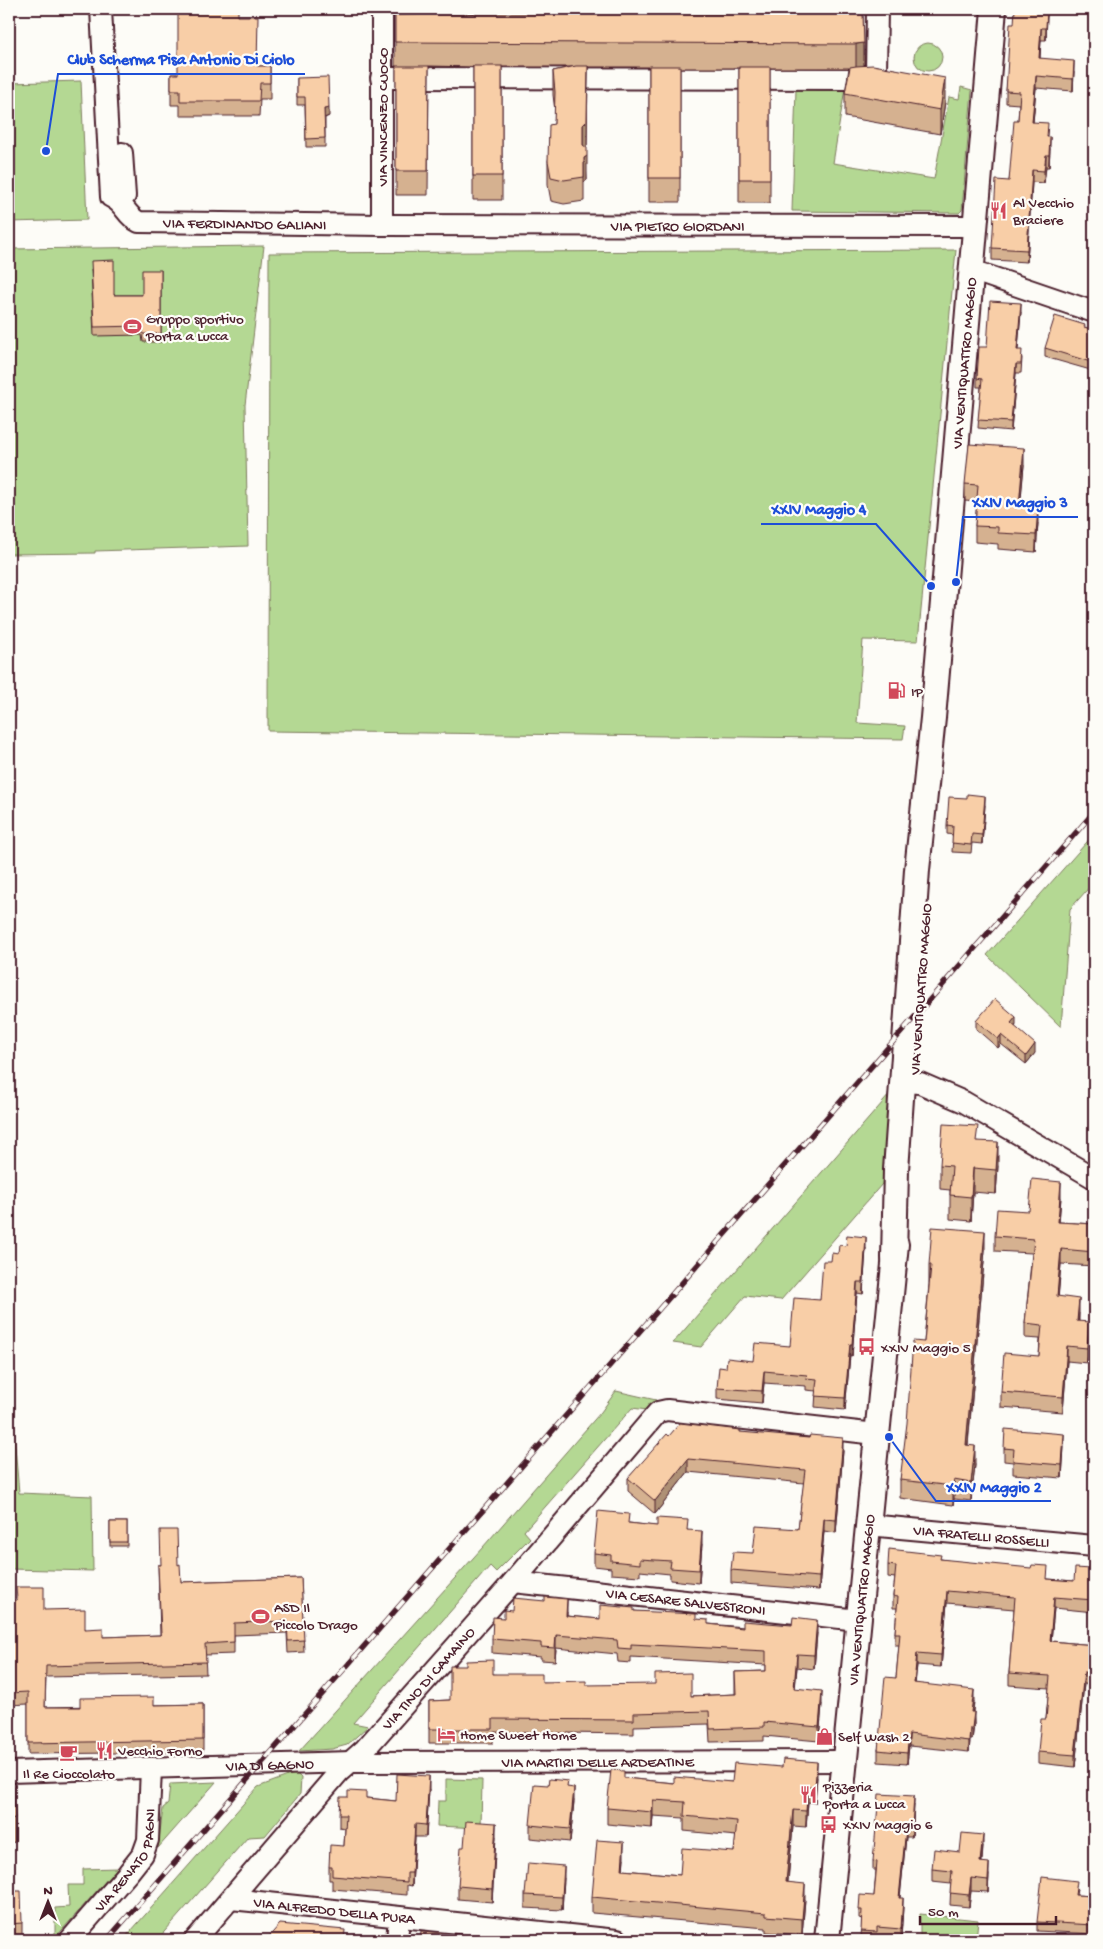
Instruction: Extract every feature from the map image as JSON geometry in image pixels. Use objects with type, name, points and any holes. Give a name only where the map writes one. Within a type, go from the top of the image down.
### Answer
[{"type":"street","name":"VIA FERDINANDO GALIANI","points":[[101,9],[111,197],[119,200],[132,218],[143,222],[382,225]]},
{"type":"street","points":[[114,9],[125,196],[119,200]]},
{"type":"street","name":"VIA VINCENZO CUOCO","points":[[382,9],[382,225]]},
{"type":"street","points":[[381,78],[870,78],[876,73],[877,9]]},
{"type":"street","name":"VIA VENTIQUATTRO MAGGIO","points":[[827,1940],[894,1258],[907,1172],[907,1082],[917,870],[933,718],[971,270],[987,110],[994,9]]},
{"type":"street","name":"VIA PIETRO GIORDANI","points":[[382,225],[975,226]]},
{"type":"street","points":[[971,270],[1094,312]]},
{"type":"street","points":[[907,1082],[936,1089],[964,1102],[1094,1178]]},
{"type":"street","name":"VIA TINO DI CAMAINO","points":[[195,1940],[339,1772],[371,1742],[513,1582],[658,1412],[667,1410],[876,1434]]},
{"type":"street","name":"VIA FRATELLI ROSSELLI","points":[[868,1525],[1094,1546]]},
{"type":"street","name":"VIA CESARE SALVESTRONI","points":[[513,1582],[858,1620]]},
{"type":"street","name":"VIA MARTIRI DELLE ARDEATINE","points":[[351,1762],[844,1761]]},
{"type":"street","name":"VIA DI GAGNO","points":[[9,1772],[351,1762]]},
{"type":"street","name":"VIA RENATO PAGNI","points":[[70,1940],[143,1854],[148,1840],[151,1768]]},
{"type":"street","name":"VIA ALFREDO DELLA PURA","points":[[231,1899],[617,1940]]},
{"type":"street","points":[[397,1940],[398,1918]]},
{"type":"green space","points":[[928,43],[938,47],[942,57],[938,67],[928,71],[918,67],[914,57],[918,47]]},
{"type":"green space","points":[[81,81],[87,220],[9,222],[9,83]]},
{"type":"green space","points":[[961,87],[972,90],[962,210],[959,213],[792,211],[796,89],[845,88],[833,163],[934,179],[949,97],[959,99]]},
{"type":"green space","name":"Gruppo sportivo Porta a Lucca","points":[[264,246],[245,405],[248,546],[95,551],[95,553],[9,554],[9,249]]},
{"type":"green space","points":[[956,250],[918,641],[863,640],[857,723],[905,726],[903,739],[268,731],[269,253]]},
{"type":"green space","points":[[1094,834],[1094,882],[1070,909],[1061,1027],[987,955]]},
{"type":"green space","points":[[890,1094],[882,1184],[781,1300],[745,1296],[701,1347],[673,1343]]},
{"type":"green space","points":[[9,1375],[19,1493],[92,1496],[93,1571],[9,1569]]},
{"type":"green space","points":[[616,1391],[656,1400],[647,1410],[632,1408],[524,1531],[530,1538],[496,1572],[490,1566],[353,1723],[368,1726],[347,1745],[332,1749],[299,1751],[483,1547],[601,1412]]},
{"type":"green space","points":[[296,1773],[301,1778],[300,1794],[265,1836],[248,1837],[157,1940],[123,1940],[258,1787]]},
{"type":"green space","points":[[446,1779],[482,1780],[481,1828],[437,1826],[438,1801],[446,1801]]},
{"type":"green space","points":[[216,1782],[158,1848],[163,1808],[168,1804],[170,1784]]},
{"type":"green space","points":[[117,1868],[55,1938],[55,1908],[69,1907],[68,1885],[83,1885],[83,1869]]},
{"type":"green space","points":[[920,1914],[978,1920],[976,1940],[920,1940]]},
{"type":"building","points":[[178,9],[238,9],[238,16],[258,16],[257,66],[270,66],[270,83],[260,83],[259,101],[180,101],[180,90],[171,90],[171,74],[178,74]]},
{"type":"building","points":[[1015,9],[1047,9],[1046,28],[1041,28],[1039,58],[1074,61],[1073,79],[1036,76],[1032,122],[1048,123],[1047,137],[1050,137],[1049,155],[1046,155],[1044,171],[1032,170],[1027,250],[992,248],[996,180],[1009,181],[1014,121],[1018,121],[1020,92],[1006,91],[1010,24],[1014,24]]},
{"type":"building","points":[[504,13],[863,14],[864,43],[395,42],[395,15]]},
{"type":"building","points":[[873,65],[945,78],[940,110],[845,93],[850,67]]},
{"type":"building","points":[[396,66],[429,66],[428,171],[396,171]]},
{"type":"building","points":[[473,66],[502,66],[502,176],[473,176]]},
{"type":"building","points":[[576,66],[588,66],[587,121],[583,125],[583,145],[587,148],[587,156],[584,158],[584,177],[564,180],[551,177],[548,161],[549,125],[554,124],[555,92],[553,71]]},
{"type":"building","points":[[649,66],[680,66],[680,178],[649,178]]},
{"type":"building","points":[[739,67],[770,67],[770,179],[739,179]]},
{"type":"building","points":[[328,77],[329,108],[324,109],[325,138],[306,139],[305,97],[297,97],[297,78]]},
{"type":"building","points":[[114,260],[114,295],[142,295],[142,270],[161,270],[161,334],[143,334],[142,326],[94,327],[91,261]]},
{"type":"building","points":[[990,301],[1021,303],[1017,350],[1022,350],[1021,364],[1016,364],[1011,422],[978,420],[982,379],[977,378],[979,347],[987,347]]},
{"type":"building","points":[[1055,316],[1085,325],[1084,327],[1094,330],[1094,363],[1045,348]]},
{"type":"building","points":[[969,444],[1024,448],[1019,506],[1038,507],[1036,535],[998,533],[998,527],[975,526],[978,485],[965,484]]},
{"type":"building","points":[[967,794],[985,796],[982,835],[972,834],[971,845],[952,843],[953,826],[947,825],[949,797],[967,798]]},
{"type":"building","points":[[995,999],[1016,1017],[1011,1023],[1035,1044],[1026,1056],[1001,1035],[998,1039],[976,1021]]},
{"type":"building","points":[[943,1124],[978,1126],[976,1141],[998,1142],[996,1170],[973,1168],[971,1197],[950,1195],[952,1166],[940,1165]]},
{"type":"building","points":[[1032,1179],[1061,1182],[1058,1222],[1094,1224],[1094,1252],[1061,1249],[1057,1296],[1079,1299],[1077,1321],[1089,1322],[1087,1348],[1067,1346],[1063,1397],[1001,1392],[1004,1353],[1039,1356],[1042,1325],[1025,1323],[1034,1239],[995,1236],[997,1209],[1029,1211]]},
{"type":"building","points":[[932,1227],[985,1231],[966,1445],[975,1446],[971,1483],[954,1480],[953,1486],[900,1480],[907,1423],[913,1341],[924,1342],[931,1265],[929,1265]]},
{"type":"building","points":[[847,1235],[866,1237],[863,1282],[857,1282],[845,1398],[815,1396],[817,1379],[806,1378],[807,1375],[764,1371],[762,1391],[717,1388],[719,1367],[726,1368],[727,1358],[753,1361],[755,1343],[790,1346],[794,1298],[820,1300],[823,1261],[831,1261],[832,1253],[838,1254],[839,1245],[846,1246]]},
{"type":"building","points":[[680,1423],[740,1430],[740,1432],[809,1438],[810,1435],[843,1438],[836,1520],[824,1519],[819,1577],[731,1570],[733,1552],[753,1553],[756,1526],[798,1529],[805,1470],[688,1459],[655,1501],[628,1478],[667,1434],[669,1436]]},
{"type":"building","points":[[1005,1429],[1064,1434],[1062,1465],[1013,1461],[1014,1449],[1004,1448]]},
{"type":"building","points":[[598,1511],[629,1514],[628,1523],[657,1526],[657,1518],[688,1520],[687,1530],[702,1531],[699,1570],[670,1568],[671,1561],[640,1559],[640,1564],[611,1561],[611,1555],[594,1553]]},
{"type":"building","points":[[110,1522],[127,1522],[127,1542],[110,1542]]},
{"type":"building","points":[[160,1530],[177,1530],[178,1565],[180,1564],[181,1582],[301,1578],[304,1640],[288,1641],[287,1621],[234,1623],[234,1642],[205,1644],[206,1662],[46,1666],[45,1707],[80,1707],[80,1698],[154,1697],[154,1705],[203,1704],[203,1740],[28,1743],[28,1692],[9,1693],[9,1600],[17,1600],[16,1587],[44,1587],[44,1610],[85,1609],[85,1629],[103,1628],[103,1637],[161,1635],[158,1565],[161,1565]]},
{"type":"building","points":[[889,1549],[941,1555],[940,1559],[1031,1568],[1032,1565],[1048,1566],[1047,1579],[1074,1581],[1075,1568],[1092,1569],[1094,1573],[1094,1600],[1054,1597],[1050,1641],[1094,1645],[1094,1673],[1084,1672],[1075,1755],[1038,1752],[1041,1719],[1046,1719],[1050,1676],[1009,1673],[1015,1597],[947,1591],[941,1655],[917,1653],[914,1683],[974,1690],[971,1712],[974,1712],[969,1741],[909,1734],[907,1753],[878,1750],[885,1677],[896,1678],[900,1633],[895,1633],[898,1597],[893,1596],[896,1566],[888,1565]]},
{"type":"building","points":[[545,1597],[567,1599],[566,1616],[600,1619],[600,1605],[634,1608],[634,1611],[696,1614],[696,1619],[708,1620],[708,1624],[743,1628],[743,1621],[792,1625],[793,1617],[817,1620],[814,1655],[797,1654],[794,1688],[822,1691],[819,1727],[764,1722],[764,1727],[710,1729],[709,1711],[634,1713],[634,1720],[493,1719],[493,1729],[429,1729],[429,1701],[450,1700],[450,1666],[466,1666],[466,1661],[493,1660],[493,1674],[542,1674],[542,1682],[586,1681],[586,1685],[655,1684],[655,1674],[691,1673],[691,1696],[736,1694],[735,1672],[766,1671],[766,1651],[631,1644],[631,1649],[618,1648],[617,1640],[556,1635],[555,1648],[541,1647],[541,1643],[492,1639],[493,1617],[504,1618],[504,1610],[512,1611],[513,1598],[545,1601]]},
{"type":"building","points":[[783,1759],[817,1762],[815,1787],[808,1787],[806,1811],[793,1810],[786,1882],[805,1884],[802,1919],[766,1916],[766,1913],[592,1897],[597,1840],[624,1842],[622,1870],[680,1875],[682,1848],[734,1852],[737,1821],[684,1816],[685,1802],[653,1800],[652,1812],[607,1808],[611,1770],[624,1771],[624,1778],[674,1783],[674,1777],[732,1782],[734,1763],[782,1767]]},
{"type":"building","points":[[397,1774],[429,1776],[426,1825],[415,1824],[412,1873],[407,1873],[407,1882],[332,1876],[332,1867],[329,1867],[330,1845],[344,1846],[346,1815],[339,1815],[340,1797],[348,1797],[348,1791],[366,1792],[366,1798],[396,1801]]},
{"type":"building","points":[[549,1779],[568,1781],[567,1787],[574,1788],[570,1829],[530,1825],[534,1784],[548,1785]]},
{"type":"building","points":[[9,1786],[14,1786],[15,1818],[9,1819]]},
{"type":"building","points":[[879,1794],[914,1796],[912,1828],[906,1828],[899,1898],[903,1898],[901,1929],[877,1927],[877,1932],[861,1931],[862,1910],[859,1910],[860,1895],[874,1896],[877,1862],[873,1861]]},
{"type":"building","points":[[466,1821],[496,1823],[492,1889],[458,1886],[461,1847],[464,1847]]},
{"type":"building","points":[[962,1833],[983,1835],[980,1862],[989,1863],[988,1880],[971,1878],[969,1895],[950,1893],[952,1871],[932,1869],[934,1849],[960,1852]]},
{"type":"building","points":[[528,1863],[564,1866],[562,1897],[525,1895]]},
{"type":"building","points":[[1042,1877],[1077,1881],[1075,1895],[1094,1896],[1094,1925],[1037,1922]]},
{"type":"building","points":[[9,1891],[21,1891],[22,1923],[9,1924]]},
{"type":"building","points":[[280,1924],[345,1930],[344,1940],[266,1940]]},
{"type":"building","points":[[421,1931],[477,1936],[477,1940],[420,1940]]},
{"type":"railway","points":[[107,1940],[1094,812]]},
{"type":"place","name":"Club Scherma Pisa Antonio Di Ciolo","points":[[46,151]]},
{"type":"place","name":"Al Vecchio Braciere","points":[[999,211]]},
{"type":"place","name":"Gruppo sportivo Porta a Lucca","points":[[132,327]]},
{"type":"place","name":"XXIV Maggio 3","points":[[956,582]]},
{"type":"place","name":"XXIV Maggio 4","points":[[931,586]]},
{"type":"place","name":"IP","points":[[897,691]]},
{"type":"place","name":"XXIV Maggio 5","points":[[867,1347]]},
{"type":"place","name":"XXIV Maggio 2","points":[[889,1437]]},
{"type":"place","name":"ASD Il Piccolo Drago","points":[[260,1616]]},
{"type":"place","name":"Home Sweet Home","points":[[446,1734]]},
{"type":"place","name":"Self Wash 2","points":[[824,1736]]},
{"type":"place","name":"Vecchio Forno","points":[[104,1750]]},
{"type":"place","name":"Il Re Cioccolato","points":[[69,1752]]},
{"type":"place","name":"Pizzeria Porta a Lucca","points":[[809,1795]]},
{"type":"place","name":"XXIV Maggio 6","points":[[829,1824]]}]
